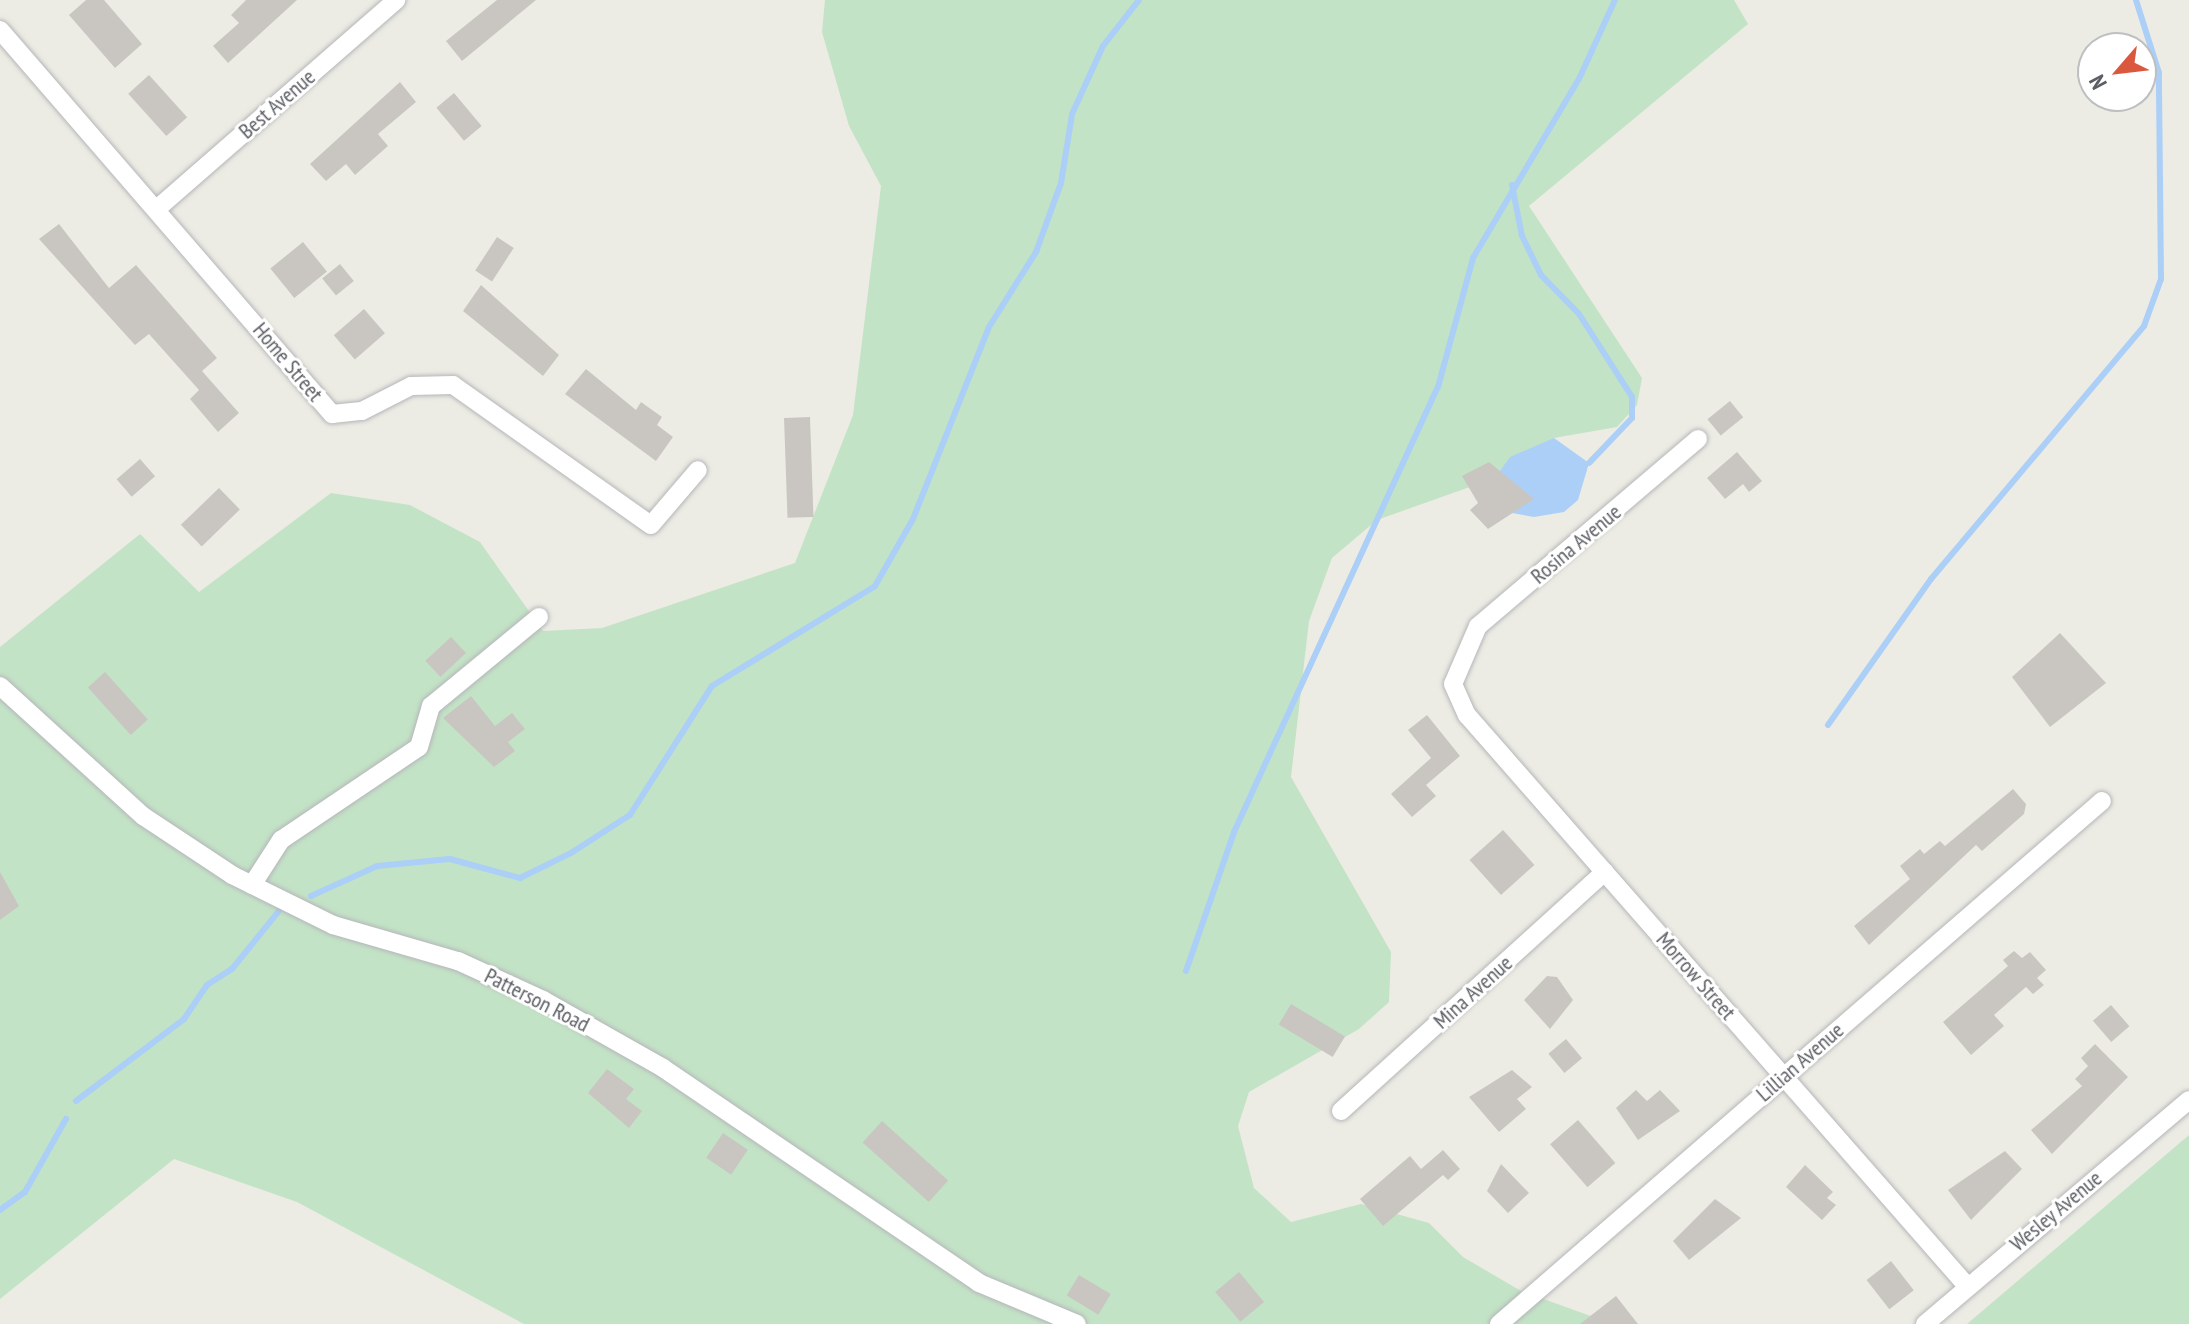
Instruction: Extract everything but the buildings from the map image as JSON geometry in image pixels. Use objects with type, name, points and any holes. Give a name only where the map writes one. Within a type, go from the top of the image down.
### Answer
[{"type":"street","name":"Best Avenue","points":[[159,207],[396,0]]},
{"type":"street","name":"Home Street","points":[[0,30],[159,207],[332,414],[362,411],[411,386],[453,385],[651,525],[698,470]]},
{"type":"street","name":"Rosina Avenue","points":[[1460,654],[1478,626],[1698,439]]},
{"type":"street","points":[[252,885],[281,840],[419,747],[431,706],[539,617]]},
{"type":"street","name":"Morrow Street","points":[[1460,654],[1453,684],[1467,715],[1967,1286]]},
{"type":"street","name":"Patterson Road","points":[[0,686],[143,816],[252,885],[333,925],[458,961],[543,1000],[663,1068],[979,1283],[1077,1324]]},
{"type":"street","name":"Lillian Avenue","points":[[1499,1324],[2102,801]]},
{"type":"street","name":"Mina Avenue","points":[[1341,1111],[1605,872]]},
{"type":"street","name":"Wesley Avenue","points":[[1925,1324],[2189,1100]]},
{"type":"green space","points":[[825,0],[1734,0],[1748,24],[1529,206],[1642,378],[1637,405],[1617,427],[1554,438],[1495,478],[1377,520],[1332,558],[1309,621],[1291,777],[1391,952],[1389,1002],[1359,1029],[1249,1092],[1238,1126],[1254,1188],[1291,1222],[1361,1204],[1429,1223],[1463,1257],[1521,1291],[1613,1324],[524,1324],[297,1202],[174,1159],[0,1299],[0,647],[140,534],[199,592],[331,493],[410,505],[480,542],[543,631],[602,628],[795,563],[853,415],[881,186],[849,126],[822,32]]},
{"type":"green space","points":[[2189,1135],[2189,1324],[1967,1324]]},
{"type":"water","points":[[1554,438],[1589,463],[1578,500],[1564,512],[1534,517],[1495,510],[1495,478],[1510,457]]},
{"type":"waterway","points":[[311,896],[377,866],[450,859],[520,878],[571,853],[630,815],[712,686],[875,586],[913,519],[989,327],[1036,252],[1061,183],[1072,114],[1103,46],[1139,0]]},
{"type":"waterway","points":[[1186,971],[1234,832],[1438,387],[1473,258],[1579,79],[1615,0]]},
{"type":"waterway","points":[[1828,725],[1931,579],[2144,326],[2161,279],[2159,73],[2136,0]]},
{"type":"waterway","points":[[1512,185],[1522,236],[1541,275],[1579,314],[1632,397],[1632,418],[1589,463]]},
{"type":"waterway","points":[[76,1101],[184,1019],[207,985],[232,969],[279,911]]},
{"type":"waterway","points":[[0,1210],[25,1192],[66,1119]]}]
